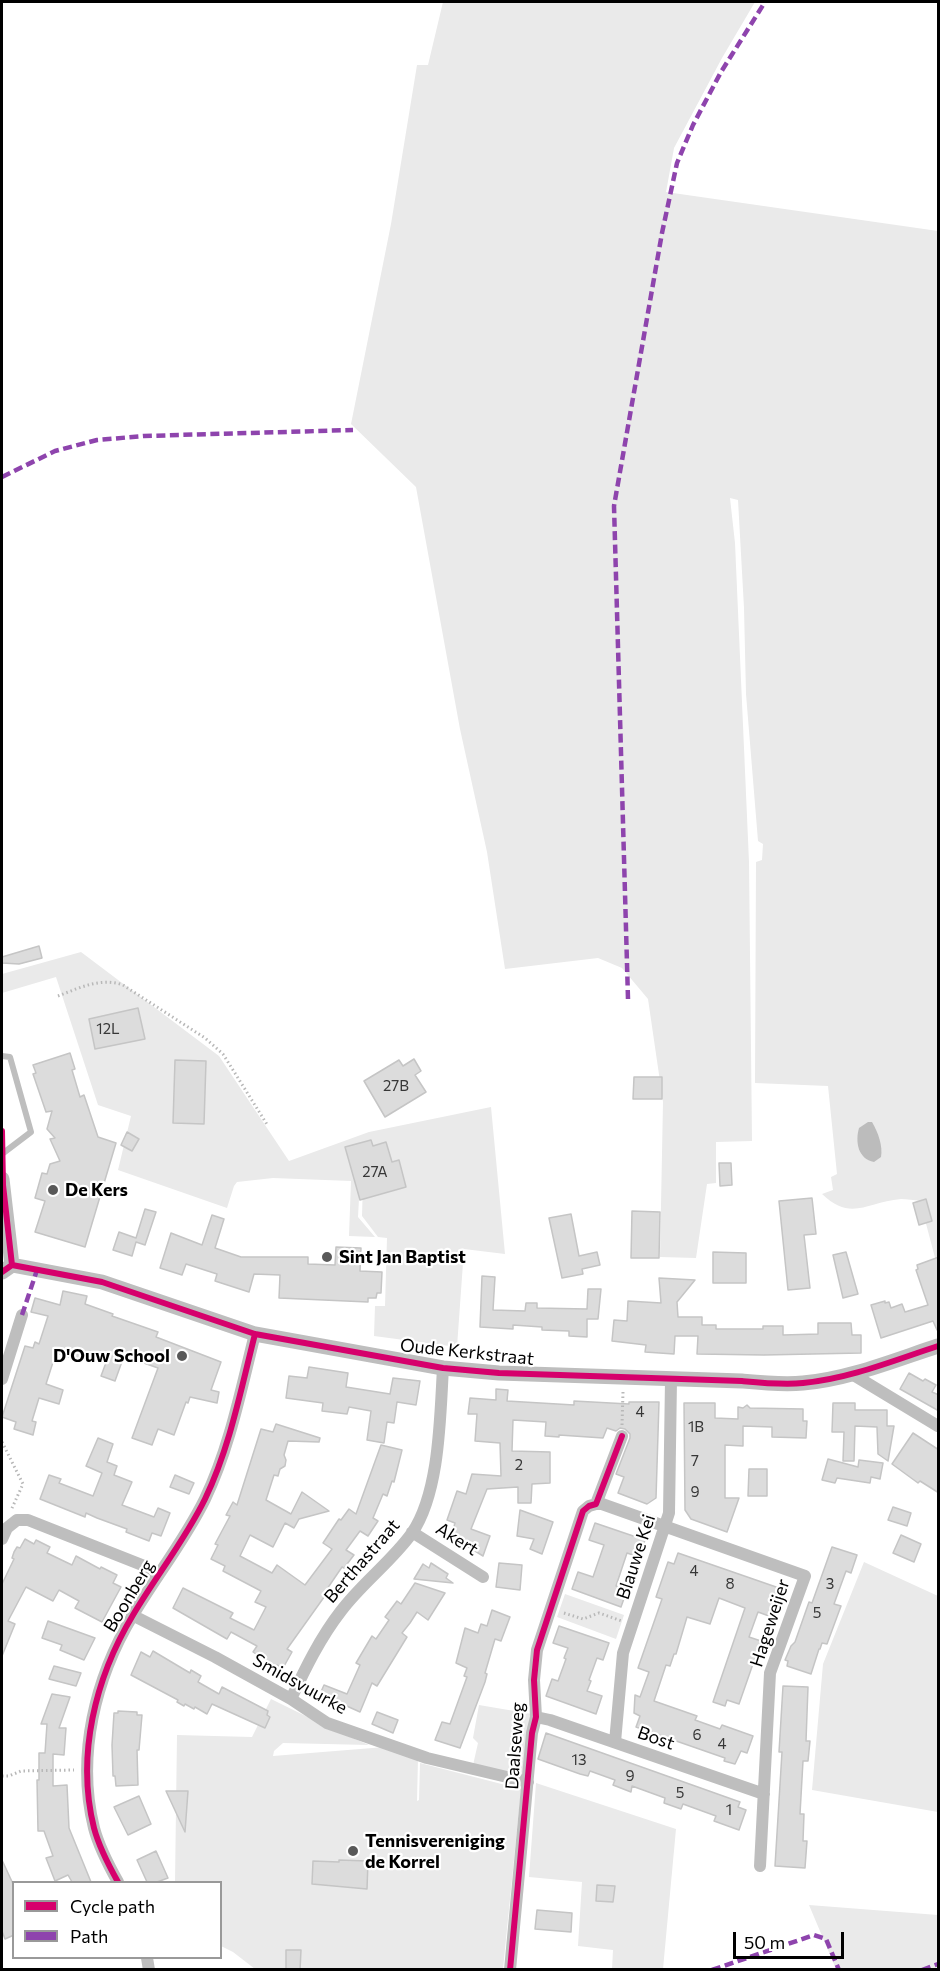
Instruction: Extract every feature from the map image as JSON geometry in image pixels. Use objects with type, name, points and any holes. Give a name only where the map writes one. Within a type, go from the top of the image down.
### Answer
[{"type":"street","points":[[2,1179],[7,1269]]},
{"type":"street","name":"Oude Kerkstraat","points":[[7,1269],[102,1282],[255,1334],[443,1368],[499,1373],[802,1384],[852,1374],[939,1346]]},
{"type":"street","points":[[2,1379],[22,1315]]},
{"type":"street","name":"Boonberg","points":[[118,1881],[95,1831],[90,1809],[88,1757],[95,1704],[109,1661],[132,1616],[205,1499],[225,1449],[255,1334]]},
{"type":"street","name":"Berthastraat","points":[[291,1699],[312,1655],[341,1611],[412,1532],[428,1498],[436,1460],[443,1368]]},
{"type":"street","points":[[852,1374],[939,1426]]},
{"type":"street","name":"Blauwe Kei","points":[[615,1742],[623,1653],[669,1513],[671,1380]]},
{"type":"street","name":"Daalseweg","points":[[510,1970],[532,1733],[536,1717],[534,1680],[537,1650],[583,1511],[596,1504],[622,1436]]},
{"type":"street","name":"Hageweijer","points":[[596,1504],[805,1575],[770,1673],[760,1866]]},
{"type":"street","points":[[2,1539],[7,1528],[16,1520],[28,1520],[142,1565],[158,1575]]},
{"type":"street","name":"Akert","points":[[412,1532],[483,1576]]},
{"type":"street","name":"Smidsvuurke","points":[[132,1616],[215,1657],[291,1699],[327,1723],[427,1758],[528,1782]]},
{"type":"street","name":"Bost","points":[[536,1717],[764,1794]]},
{"type":"lane","points":[[2,1056],[10,1057],[31,1132],[2,1154]]},
{"type":"path","points":[[58,996],[98,982],[113,981],[123,985],[205,1038],[223,1054],[268,1126]]},
{"type":"path","points":[[622,1436],[624,1378]]},
{"type":"path","points":[[2,1442],[23,1484],[12,1507],[16,1520]]},
{"type":"path","points":[[550,1608],[583,1619],[598,1613],[633,1624]]},
{"type":"path","points":[[2,1776],[21,1771],[88,1770]]},
{"type":"shaded area","points":[[443,2],[755,2],[674,148],[666,192],[938,231],[938,1269],[920,1201],[901,1199],[851,1209],[832,1202],[822,1194],[833,1190],[831,1177],[837,1174],[828,1086],[755,1083],[756,862],[762,860],[763,844],[758,841],[746,694],[738,500],[730,498],[735,543],[749,862],[752,1141],[716,1142],[716,1183],[707,1184],[696,1258],[660,1257],[663,1102],[648,999],[622,968],[598,958],[505,969],[487,852],[460,729],[416,487],[351,424],[391,224],[417,65],[428,65]]},
{"type":"shaded area","points":[[81,952],[219,1056],[289,1161],[369,1132],[491,1107],[505,1254],[464,1249],[457,1347],[374,1336],[375,1306],[385,1306],[387,1238],[378,1237],[362,1216],[363,1181],[360,1181],[358,1217],[375,1237],[349,1236],[351,1181],[273,1178],[237,1182],[227,1208],[118,1170],[131,1116],[98,1105],[56,977],[2,993],[2,974]]},
{"type":"shaded area","points":[[872,1122],[881,1144],[881,1157],[874,1162],[861,1154],[857,1139],[859,1128]]},
{"type":"shaded area","points":[[864,1562],[938,1596],[938,1812],[812,1790],[823,1664]]},
{"type":"shaded area","points":[[565,1594],[624,1615],[616,1639],[557,1617]]},
{"type":"shaded area","name":"Tennisvereniging de Korrel","points":[[271,1699],[369,1745],[283,1743],[274,1751],[273,1756],[385,1747],[418,1758],[417,1801],[419,1800],[420,1763],[521,1789],[503,1969],[255,1969],[222,1946],[222,1881],[175,1881],[177,1735],[252,1737]]},
{"type":"shaded area","points":[[479,1705],[532,1714],[523,1776],[473,1765],[478,1743],[473,1738]]},
{"type":"shaded area","points":[[536,1783],[676,1829],[663,1969],[612,1969],[613,1950],[578,1946],[582,1882],[529,1877]]},
{"type":"shaded area","points":[[809,1905],[938,1915],[938,1969],[836,1969]]},
{"type":"building","points":[[39,946],[42,958],[19,964],[2,963],[2,957]]},
{"type":"building","points":[[138,1008],[145,1039],[95,1049],[89,1019]]},
{"type":"building","points":[[70,1053],[75,1069],[72,1070],[80,1097],[84,1095],[98,1137],[116,1143],[85,1247],[35,1232],[45,1201],[35,1198],[42,1173],[47,1174],[50,1164],[60,1161],[50,1139],[55,1138],[47,1129],[52,1111],[46,1112],[33,1074],[36,1073],[33,1065]]},
{"type":"building","points":[[414,1059],[421,1071],[415,1075],[426,1092],[385,1117],[364,1081],[399,1060],[403,1066]]},
{"type":"building","points":[[175,1060],[206,1061],[204,1124],[173,1123]]},
{"type":"building","points":[[634,1077],[662,1077],[662,1099],[633,1099]]},
{"type":"building","points":[[127,1132],[139,1139],[132,1151],[121,1145]]},
{"type":"building","points":[[371,1140],[373,1146],[386,1142],[392,1162],[399,1160],[406,1187],[360,1200],[345,1147]]},
{"type":"building","points":[[719,1163],[731,1163],[732,1185],[720,1186]]},
{"type":"building","points":[[812,1198],[816,1234],[804,1235],[810,1288],[788,1290],[779,1201]]},
{"type":"building","points":[[926,1199],[932,1221],[919,1225],[913,1203]]},
{"type":"building","points":[[145,1209],[156,1212],[145,1245],[136,1242],[132,1256],[113,1250],[119,1232],[136,1238]]},
{"type":"building","points":[[632,1211],[660,1212],[659,1258],[631,1258]]},
{"type":"building","points":[[571,1214],[579,1256],[597,1252],[600,1265],[582,1269],[583,1274],[562,1278],[549,1218]]},
{"type":"building","points":[[212,1215],[224,1219],[215,1248],[241,1257],[308,1257],[308,1264],[335,1265],[336,1247],[361,1248],[360,1271],[382,1272],[381,1293],[377,1293],[376,1298],[368,1298],[368,1302],[279,1298],[280,1275],[254,1274],[249,1292],[215,1281],[217,1274],[186,1264],[182,1275],[160,1268],[171,1233],[202,1245]]},
{"type":"building","points":[[713,1252],[746,1253],[746,1283],[713,1283]]},
{"type":"building","points":[[846,1252],[858,1294],[843,1298],[833,1255]]},
{"type":"building","points":[[939,1257],[939,1330],[933,1321],[881,1338],[871,1305],[885,1301],[885,1303],[889,1302],[891,1308],[902,1304],[905,1312],[928,1305],[916,1270],[917,1265]]},
{"type":"building","points":[[482,1276],[495,1277],[493,1310],[525,1311],[526,1303],[537,1303],[537,1308],[587,1309],[588,1289],[601,1289],[598,1319],[587,1319],[587,1337],[569,1336],[569,1331],[542,1330],[542,1327],[513,1325],[513,1329],[480,1327]]},
{"type":"building","points":[[659,1278],[695,1280],[677,1302],[678,1317],[702,1317],[702,1325],[716,1325],[716,1329],[763,1329],[763,1326],[783,1326],[783,1335],[818,1334],[818,1323],[851,1323],[852,1335],[861,1335],[861,1353],[697,1354],[698,1336],[675,1336],[674,1354],[645,1352],[646,1345],[612,1341],[614,1320],[627,1321],[628,1301],[661,1303]]},
{"type":"building","points":[[63,1291],[87,1296],[85,1304],[158,1332],[156,1337],[221,1362],[211,1390],[219,1392],[217,1403],[190,1397],[174,1435],[158,1429],[152,1445],[132,1438],[158,1368],[124,1356],[115,1381],[101,1376],[107,1360],[84,1356],[82,1361],[56,1353],[46,1384],[63,1390],[59,1404],[39,1398],[32,1421],[36,1422],[33,1435],[14,1429],[16,1422],[2,1417],[25,1346],[33,1348],[35,1342],[39,1344],[48,1316],[31,1312],[35,1298],[60,1305]]},
{"type":"building","points":[[309,1367],[348,1373],[346,1387],[390,1394],[393,1378],[420,1381],[416,1405],[397,1402],[394,1423],[387,1422],[384,1443],[367,1440],[371,1411],[349,1407],[347,1414],[322,1411],[323,1403],[286,1398],[289,1376],[307,1378]]},
{"type":"building","points":[[909,1373],[936,1385],[932,1392],[939,1395],[939,1411],[900,1389]]},
{"type":"building","points":[[496,1389],[508,1390],[507,1401],[574,1405],[574,1401],[629,1404],[629,1402],[659,1402],[656,1498],[647,1504],[618,1493],[624,1477],[616,1474],[630,1438],[630,1434],[625,1429],[620,1428],[616,1431],[607,1428],[603,1438],[545,1436],[546,1422],[513,1420],[512,1451],[550,1452],[550,1483],[532,1484],[531,1503],[518,1503],[518,1487],[487,1489],[471,1529],[490,1536],[483,1556],[451,1536],[455,1523],[447,1520],[457,1491],[466,1494],[472,1474],[501,1476],[500,1443],[475,1441],[477,1414],[468,1414],[470,1398],[496,1400]]},
{"type":"building","points":[[684,1403],[715,1403],[715,1418],[738,1419],[738,1407],[743,1408],[747,1405],[750,1408],[803,1409],[803,1421],[807,1421],[806,1438],[772,1437],[772,1427],[743,1426],[743,1446],[725,1445],[725,1498],[739,1498],[727,1532],[691,1519],[685,1510]]},
{"type":"building","points":[[833,1403],[855,1403],[855,1410],[887,1410],[887,1426],[894,1426],[888,1461],[878,1454],[877,1427],[855,1426],[854,1461],[843,1461],[844,1432],[832,1432]]},
{"type":"building","points":[[276,1424],[320,1438],[319,1442],[288,1441],[284,1455],[285,1466],[280,1469],[278,1476],[274,1475],[266,1500],[291,1514],[302,1492],[329,1511],[299,1519],[294,1528],[285,1523],[273,1547],[250,1535],[240,1556],[272,1573],[277,1565],[305,1585],[332,1549],[323,1543],[339,1519],[341,1520],[349,1509],[356,1514],[381,1445],[402,1450],[394,1482],[392,1481],[387,1496],[383,1494],[373,1518],[378,1521],[368,1536],[360,1531],[346,1550],[354,1555],[344,1568],[342,1567],[325,1592],[327,1593],[287,1649],[292,1652],[283,1668],[277,1665],[275,1669],[257,1660],[259,1656],[253,1652],[257,1646],[231,1632],[227,1639],[173,1608],[183,1588],[233,1613],[230,1618],[254,1630],[266,1607],[255,1602],[261,1591],[223,1571],[225,1566],[211,1559],[218,1545],[215,1544],[230,1516],[226,1515],[233,1502],[237,1505],[261,1429],[273,1432]]},
{"type":"building","points":[[913,1433],[939,1450],[939,1493],[920,1481],[918,1483],[892,1464]]},
{"type":"building","points":[[98,1438],[113,1444],[107,1462],[117,1466],[114,1475],[132,1482],[122,1505],[154,1517],[158,1508],[170,1513],[161,1536],[152,1533],[149,1541],[126,1532],[127,1529],[86,1513],[85,1517],[40,1499],[49,1475],[61,1479],[59,1483],[93,1496],[102,1473],[86,1466]]},
{"type":"building","points":[[828,1459],[858,1467],[859,1460],[883,1463],[880,1479],[871,1477],[870,1483],[837,1478],[835,1483],[822,1480]]},
{"type":"building","points":[[749,1469],[767,1469],[767,1496],[748,1496]]},
{"type":"building","points":[[175,1475],[194,1483],[189,1494],[170,1487]]},
{"type":"building","points":[[893,1507],[911,1513],[907,1526],[888,1520]]},
{"type":"building","points":[[520,1510],[553,1522],[542,1554],[530,1549],[534,1539],[517,1536]]},
{"type":"building","points":[[595,1523],[645,1540],[639,1557],[627,1553],[616,1586],[627,1590],[621,1607],[572,1589],[578,1572],[593,1577],[604,1545],[589,1540]]},
{"type":"building","points":[[901,1535],[921,1544],[914,1562],[893,1553]]},
{"type":"building","points":[[25,1539],[34,1544],[36,1540],[50,1547],[47,1553],[72,1565],[76,1556],[117,1575],[113,1583],[121,1587],[102,1622],[75,1608],[79,1601],[59,1590],[53,1601],[26,1587],[8,1621],[15,1624],[2,1656],[2,1584],[14,1559],[12,1558],[14,1552],[17,1547],[20,1548]]},
{"type":"building","points":[[832,1547],[857,1555],[851,1573],[846,1571],[834,1604],[841,1606],[827,1644],[822,1643],[819,1649],[811,1674],[787,1666],[788,1661],[785,1660],[795,1642],[809,1602],[812,1603]]},
{"type":"building","points":[[678,1553],[779,1588],[775,1599],[781,1601],[777,1615],[771,1613],[769,1616],[758,1612],[749,1637],[761,1641],[739,1704],[727,1700],[725,1706],[713,1702],[745,1608],[719,1598],[710,1624],[687,1617],[676,1654],[670,1666],[666,1665],[654,1701],[697,1716],[695,1720],[720,1729],[722,1725],[753,1736],[747,1753],[741,1751],[735,1764],[724,1761],[725,1758],[636,1727],[640,1716],[634,1713],[635,1695],[640,1697],[649,1672],[638,1668],[662,1599],[656,1597],[668,1562],[674,1564]]},
{"type":"building","points":[[431,1563],[448,1574],[446,1578],[453,1583],[414,1579],[423,1564],[429,1568]]},
{"type":"building","points":[[499,1563],[522,1565],[520,1590],[496,1587]]},
{"type":"building","points":[[415,1583],[445,1593],[428,1620],[417,1612],[402,1633],[407,1637],[377,1686],[372,1683],[360,1712],[320,1694],[324,1685],[347,1694],[360,1665],[356,1663],[372,1636],[376,1639],[389,1620],[385,1617],[397,1601],[401,1604]]},
{"type":"building","points":[[492,1610],[510,1617],[501,1641],[495,1639],[485,1673],[487,1674],[485,1682],[460,1748],[435,1740],[442,1722],[450,1724],[467,1677],[464,1676],[467,1668],[456,1663],[465,1628],[478,1633],[481,1624],[487,1626]]},
{"type":"building","points":[[48,1621],[95,1638],[84,1660],[60,1650],[62,1645],[42,1638]]},
{"type":"building","points":[[559,1626],[609,1643],[603,1660],[597,1658],[589,1680],[591,1681],[587,1691],[602,1696],[596,1714],[546,1696],[552,1679],[558,1681],[566,1659],[564,1658],[568,1648],[553,1643]]},
{"type":"building","points":[[153,1651],[190,1673],[191,1670],[201,1676],[198,1682],[219,1694],[222,1687],[268,1711],[267,1715],[270,1717],[265,1728],[212,1704],[207,1714],[195,1707],[194,1709],[185,1704],[184,1706],[177,1702],[178,1700],[131,1675],[141,1652],[150,1657]]},
{"type":"building","points":[[54,1666],[81,1673],[76,1686],[49,1679]]},
{"type":"building","points":[[783,1686],[808,1687],[806,1741],[810,1741],[808,1761],[803,1761],[800,1814],[804,1814],[803,1841],[807,1841],[805,1868],[775,1866],[782,1752],[779,1752]]},
{"type":"building","points":[[52,1694],[70,1697],[59,1728],[66,1728],[64,1755],[53,1754],[53,1786],[67,1785],[69,1828],[91,1881],[71,1881],[68,1875],[55,1881],[46,1858],[53,1856],[44,1831],[38,1831],[39,1753],[45,1753],[47,1724],[41,1724]]},
{"type":"building","points":[[118,1711],[137,1712],[137,1715],[142,1715],[139,1750],[137,1750],[138,1785],[116,1786],[115,1776],[113,1776],[114,1713]]},
{"type":"building","points":[[377,1712],[398,1720],[393,1733],[372,1724]]},
{"type":"building","points":[[546,1733],[740,1802],[738,1807],[746,1810],[739,1830],[714,1821],[716,1816],[683,1804],[681,1809],[664,1803],[665,1798],[632,1786],[631,1792],[613,1785],[615,1780],[590,1771],[588,1776],[538,1759]]},
{"type":"building","points":[[166,1791],[188,1791],[185,1832]]},
{"type":"building","points":[[139,1796],[151,1824],[128,1835],[114,1807]]},
{"type":"building","points":[[156,1851],[168,1878],[160,1881],[147,1881],[137,1860]]},
{"type":"building","points":[[2,1860],[12,1882],[12,1936],[5,1939],[2,1931]]},
{"type":"building","points":[[339,1860],[368,1861],[367,1889],[312,1884],[313,1861],[339,1862]]},
{"type":"building","points":[[597,1885],[615,1886],[613,1902],[596,1901]]},
{"type":"building","points":[[537,1910],[572,1913],[571,1932],[535,1929]]},
{"type":"building","points":[[286,1950],[301,1950],[300,1970],[286,1970]]},
{"type":"marked path","points":[[628,999],[614,506],[662,233],[677,163],[693,125],[721,72],[765,2]]},
{"type":"marked path","points":[[2,477],[55,451],[97,440],[144,436],[353,430]]},
{"type":"marked path","points":[[22,1315],[37,1270]]},
{"type":"marked path","points":[[712,1970],[814,1935],[826,1939],[839,1970]]},
{"type":"marked path","points":[[922,1970],[938,1964]]},
{"type":"cycle path","points":[[2,1131],[3,1185],[12,1265]]},
{"type":"cycle path","points":[[2,1272],[12,1265],[102,1282],[255,1334],[443,1368],[499,1373],[795,1384],[837,1378],[938,1346]]},
{"type":"cycle path","points":[[117,1881],[94,1828],[89,1801],[87,1773],[92,1718],[108,1665],[120,1639],[189,1529],[214,1479],[234,1418],[255,1334]]},
{"type":"cycle path","points":[[510,1970],[532,1733],[536,1717],[534,1680],[537,1650],[583,1511],[596,1504],[622,1436]]},
{"type":"place","name":"De Kers","points":[[53,1190]]},
{"type":"place","name":"Sint Jan Baptist","points":[[327,1257]]},
{"type":"place","name":"D'Ouw School","points":[[182,1356]]},
{"type":"place","name":"Tennisvereniging de Korrel","points":[[353,1851]]}]
